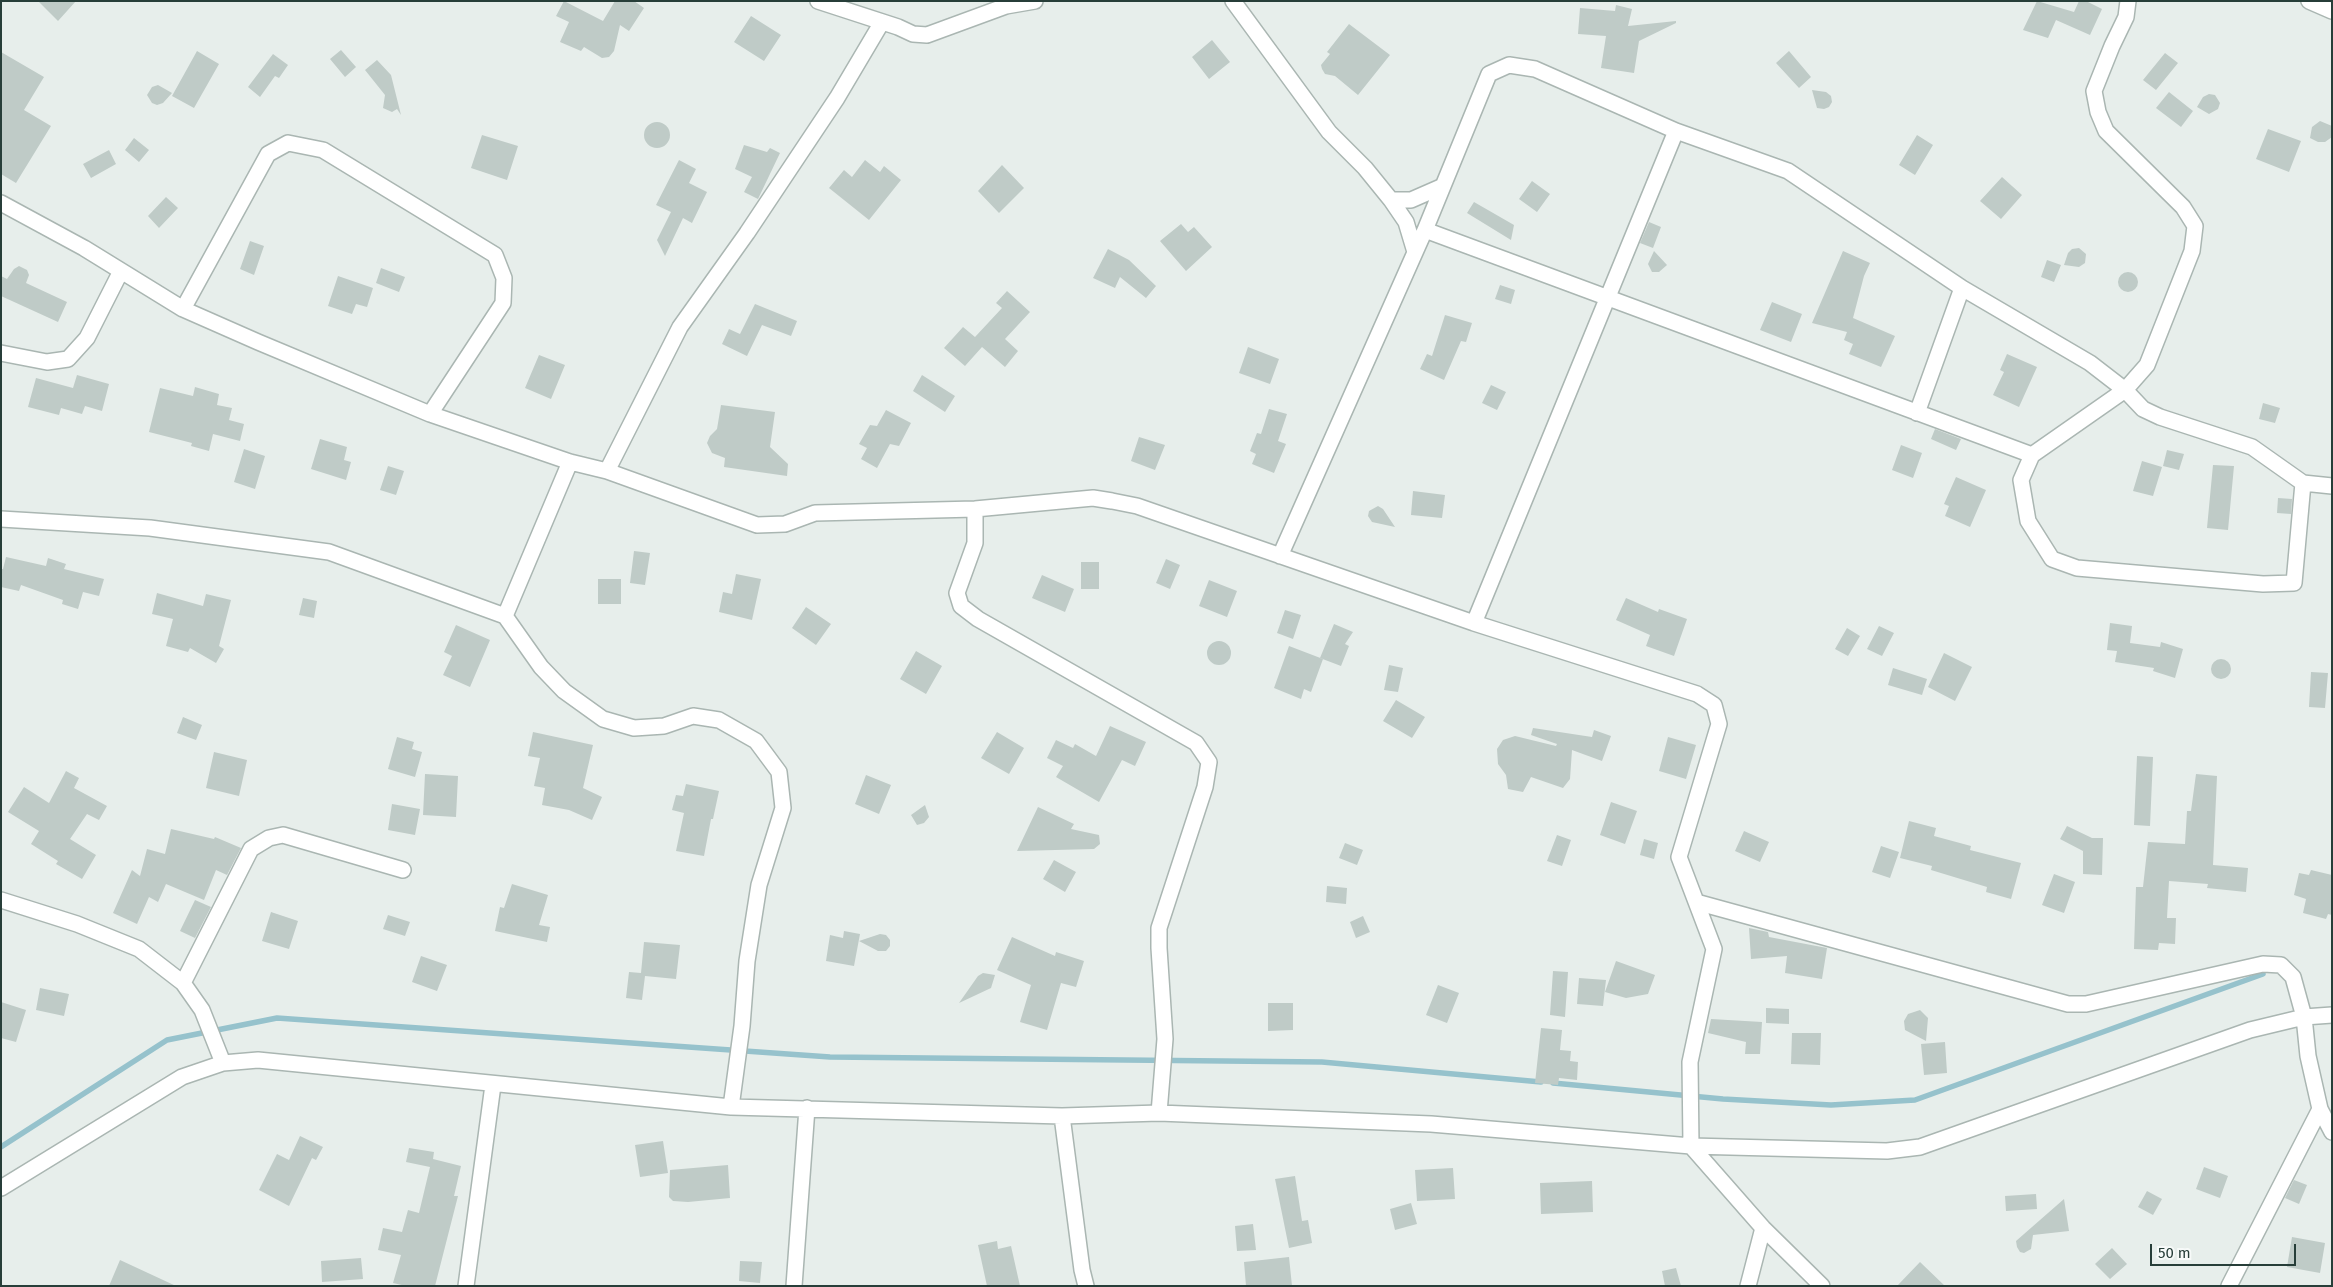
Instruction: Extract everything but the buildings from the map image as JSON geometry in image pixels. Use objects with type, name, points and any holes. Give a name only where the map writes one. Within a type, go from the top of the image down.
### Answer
[{"type":"street","points":[[818,1],[913,34],[927,35],[1006,6],[1035,1]]},
{"type":"street","points":[[1234,1],[1329,132],[1365,168],[1391,200],[1406,222],[1415,252]]},
{"type":"street","points":[[2128,1],[2126,17],[2094,91],[2098,112],[2106,131],[2183,207],[2195,226],[2192,251],[2147,365],[2124,390],[2032,455],[2020,480],[2028,521],[2052,559],[2077,568],[2263,584],[2294,583],[2302,483]]},
{"type":"street","points":[[2309,1],[2332,11]]},
{"type":"street","points":[[607,471],[680,327],[747,233],[837,98],[882,22]]},
{"type":"street","points":[[1280,556],[1425,230],[1489,74],[1509,65],[1535,69],[1676,131],[1788,171],[1962,288],[2090,363],[2124,390],[2143,409],[2160,417],[2252,447],[2302,483],[2332,486]]},
{"type":"street","points":[[1474,623],[1676,131]]},
{"type":"street","points":[[183,309],[268,154],[288,143],[323,150],[495,255],[504,278],[503,303],[430,414]]},
{"type":"street","points":[[1391,200],[1411,200],[1443,186]]},
{"type":"street","points":[[1,203],[121,271],[183,309],[430,414],[570,462],[607,471],[757,524],[785,524],[814,513],[975,509],[1094,498],[1136,506],[1474,623],[1697,694],[1714,706],[1719,724],[1679,857],[1714,950],[1690,1062],[1691,1146],[1764,1228],[1822,1286]]},
{"type":"street","points":[[1425,230],[2032,455]]},
{"type":"street","points":[[1,353],[48,362],[68,359],[87,338],[121,271]]},
{"type":"street","points":[[1917,413],[1962,288]]},
{"type":"street","points":[[505,616],[570,462]]},
{"type":"street","points":[[975,509],[975,543],[957,593],[961,606],[978,618],[1196,742],[1209,762],[1205,788],[1159,928],[1165,1038],[1159,1113]]},
{"type":"street","points":[[1,519],[150,528],[329,552],[505,616],[541,668],[564,691],[602,719],[634,728],[664,726],[693,716],[719,720],[756,741],[779,772],[783,808],[759,885],[747,961],[742,1026],[732,1107]]},
{"type":"street","points":[[183,983],[250,849],[269,838],[283,835],[403,870]]},
{"type":"street","points":[[1,900],[77,924],[139,949],[183,983],[202,1010],[223,1063]]},
{"type":"street","points":[[1696,902],[2068,1004],[2086,1004],[2263,964],[2281,965],[2294,977],[2304,1017],[2308,1056],[2320,1109],[2332,1132]]},
{"type":"street","points":[[1,1188],[182,1077],[223,1063],[258,1060],[493,1085],[732,1107],[1062,1116],[1159,1113],[1431,1124],[1691,1146],[1847,1151],[1903,1150],[1920,1146],[2241,1033],[2304,1017],[2332,1015]]},
{"type":"street","points":[[466,1286],[493,1085]]},
{"type":"street","points":[[794,1286],[807,1108]]},
{"type":"street","points":[[2229,1286],[2320,1109]]},
{"type":"street","points":[[1062,1116],[1082,1270],[1086,1286]]},
{"type":"street","points":[[1748,1286],[1764,1228]]},
{"type":"waterway","points":[[1553,1083],[1723,1099],[1831,1105],[1915,1100],[2263,974]]},
{"type":"waterway","points":[[1,1147],[167,1040],[277,1018],[830,1057],[1322,1062],[1541,1082]]}]
